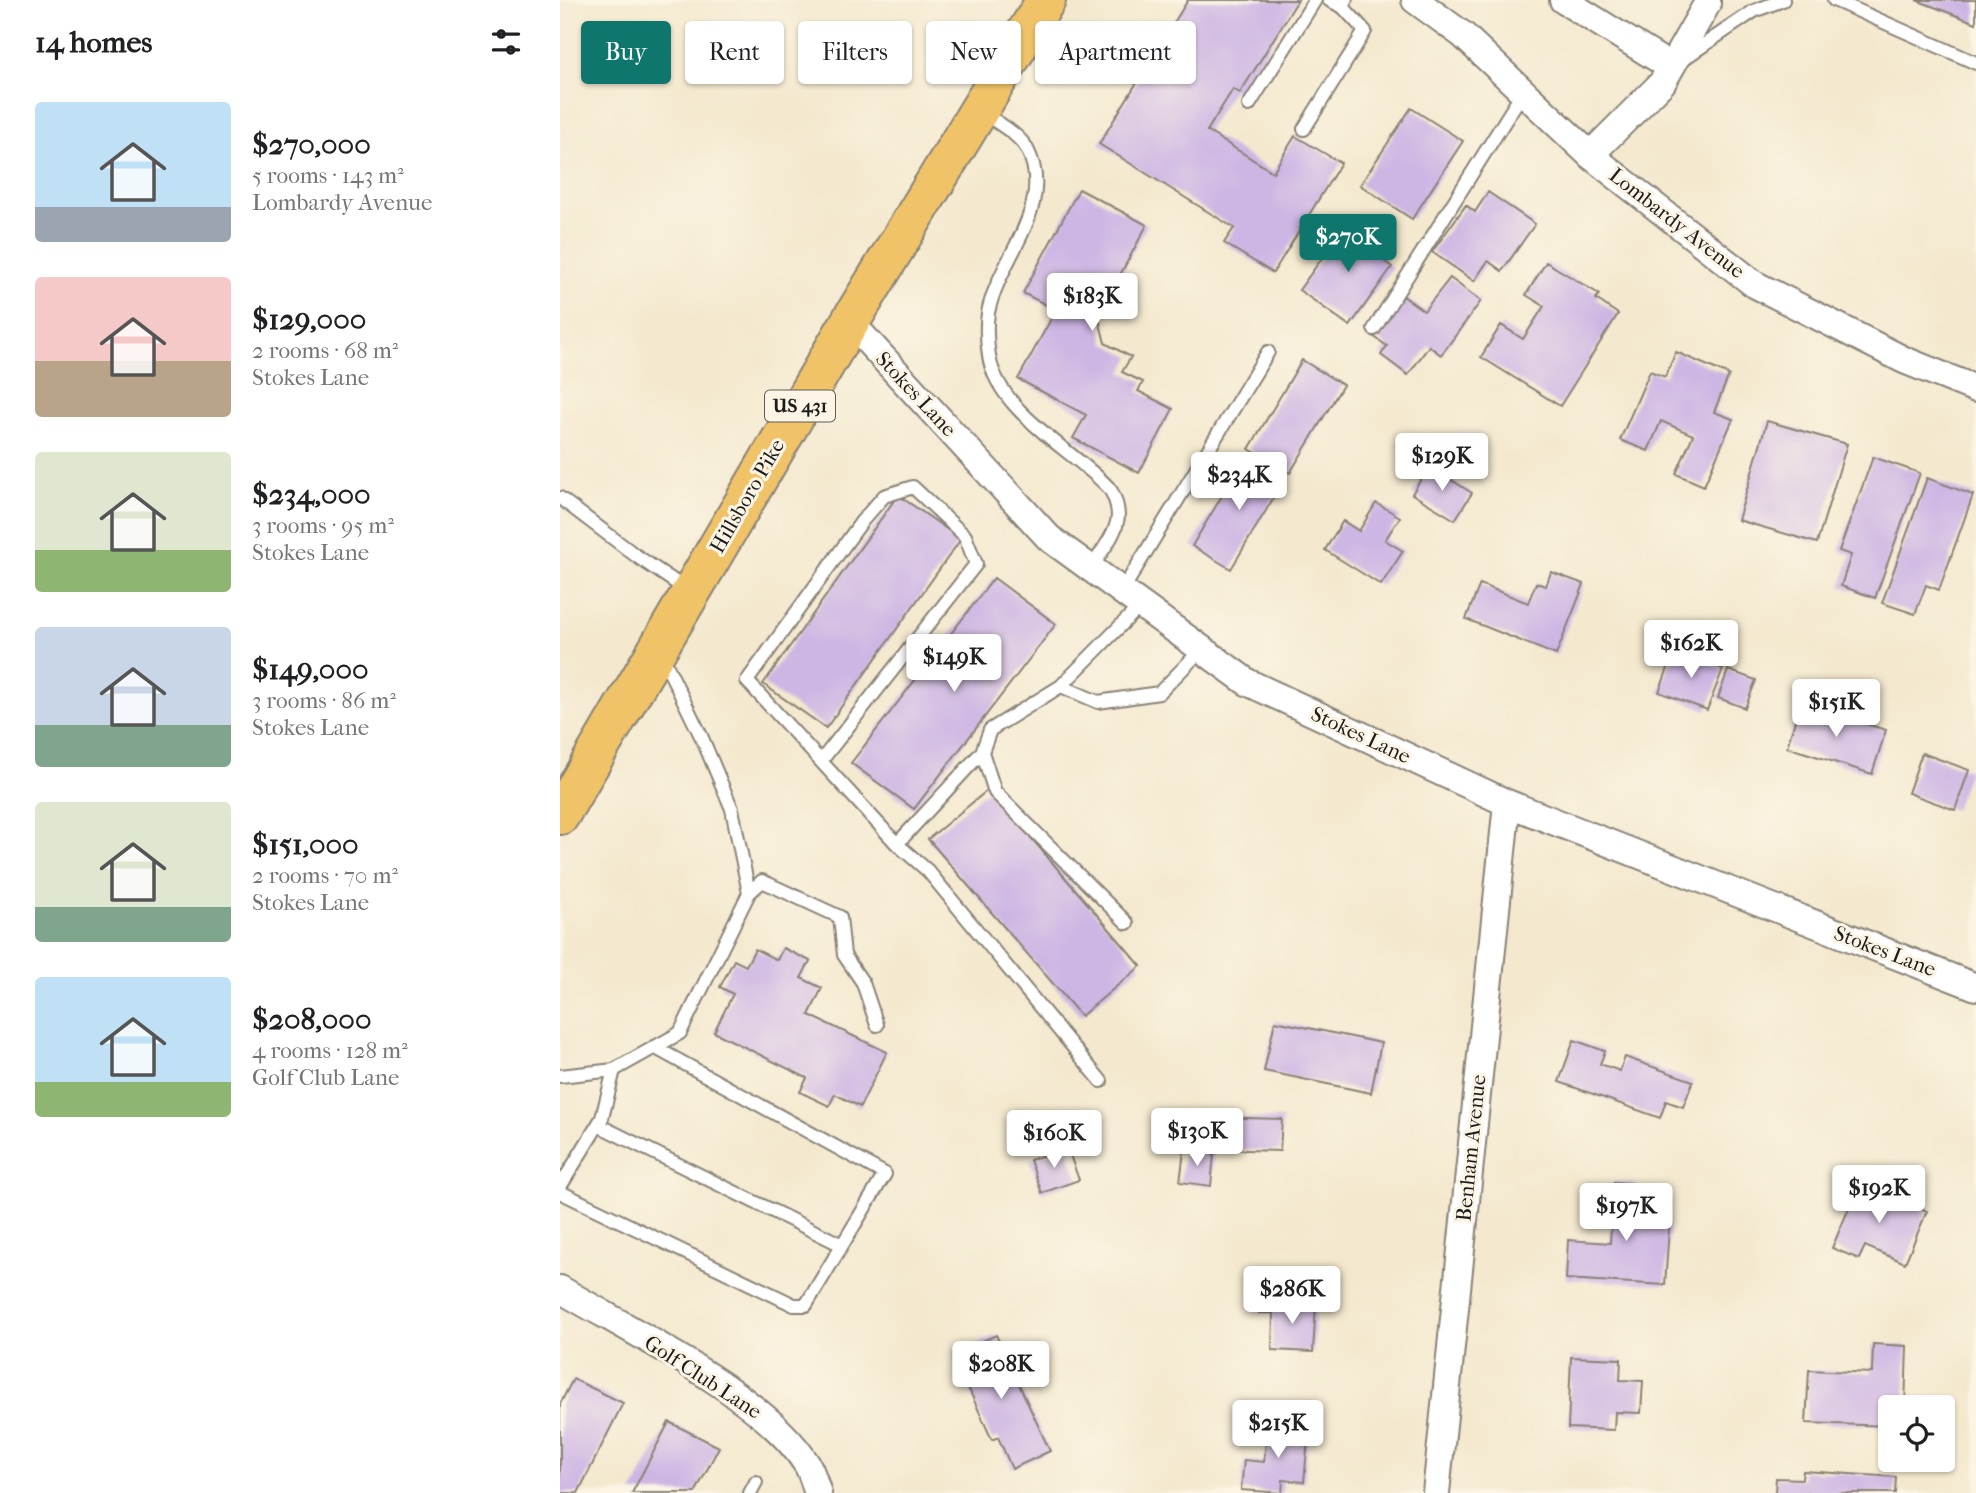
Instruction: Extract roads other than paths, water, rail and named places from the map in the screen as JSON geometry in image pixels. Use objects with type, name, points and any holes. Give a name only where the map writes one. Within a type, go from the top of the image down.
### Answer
[{"type":"main road","name":"Hillsboro Pike","points":[[560,815],[850,322],[1046,0]]},
{"type":"street","name":"Lombardy Avenue","points":[[1415,0],[1463,35],[1590,155],[1754,284],[1904,360],[1976,389]]},
{"type":"street","points":[[1563,0],[1671,67]]},
{"type":"street","points":[[1590,155],[1662,83],[1707,0]]},
{"type":"street","name":"Stokes Lane","points":[[850,322],[1049,538],[1247,682],[1507,803],[1976,987]]},
{"type":"street","name":"Benham Avenue","points":[[1436,1493],[1507,803]]},
{"type":"street","name":"Golf Club Lane","points":[[560,1290],[715,1381],[768,1419],[807,1463],[818,1493]]},
{"type":"lane","points":[[1249,105],[1315,0]]},
{"type":"lane","points":[[1304,129],[1365,31],[1345,3],[1329,0]]},
{"type":"lane","points":[[1671,67],[1754,11],[1783,0]]},
{"type":"lane","points":[[1833,0],[1976,63]]},
{"type":"lane","points":[[1374,330],[1523,92]]},
{"type":"lane","points":[[979,109],[1027,147],[1035,174],[1034,205],[993,295],[987,316],[989,358],[1001,388],[1062,450],[1110,489],[1117,505],[1117,522],[1091,568]]},
{"type":"lane","points":[[897,844],[982,752],[990,730],[1062,686],[1132,598],[1268,352]]},
{"type":"lane","points":[[821,761],[976,564],[965,536],[913,487],[884,496],[862,521],[747,681],[897,844],[928,871],[1101,1081]]},
{"type":"lane","points":[[560,498],[635,555],[691,592]]},
{"type":"lane","points":[[658,648],[702,738],[732,809],[749,892]]},
{"type":"lane","points":[[1062,686],[1098,702],[1159,693],[1202,649]]},
{"type":"lane","points":[[982,752],[995,792],[1128,923]]},
{"type":"lane","points":[[560,1076],[614,1070],[680,1033],[749,892],[762,881],[840,918],[844,955],[863,982],[877,1025]]},
{"type":"lane","points":[[614,1070],[598,1125],[560,1189],[794,1306],[807,1305],[884,1174],[654,1047]]},
{"type":"lane","points":[[598,1125],[842,1245]]}]
